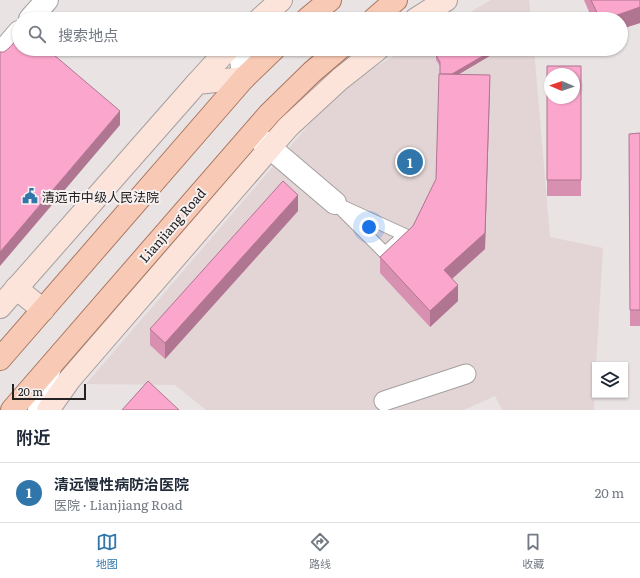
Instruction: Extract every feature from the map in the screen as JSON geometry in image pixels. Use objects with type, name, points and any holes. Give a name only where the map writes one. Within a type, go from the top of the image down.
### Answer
[{"type":"main road","points":[[268,12],[281,0]]},
{"type":"main road","points":[[315,12],[330,0]]},
{"type":"main road","points":[[382,12],[396,0]]},
{"type":"main road","points":[[427,12],[446,0]]},
{"type":"main road","points":[[0,307],[222,56]]},
{"type":"main road","points":[[0,359],[244,78],[267,56]]},
{"type":"main road","name":"Lianjiang Road","points":[[12,410],[252,132],[307,77],[331,56]]},
{"type":"main road","points":[[48,410],[70,379],[288,127],[340,79],[369,56]]},
{"type":"main road","points":[[197,83],[244,78]]},
{"type":"main road","points":[[16,288],[42,310]]},
{"type":"street","points":[[36,12],[47,0]]},
{"type":"street","points":[[0,54],[12,40]]},
{"type":"street","points":[[240,56],[244,78]]},
{"type":"street","points":[[252,132],[335,203]]},
{"type":"street","points":[[39,410],[50,366]]},
{"type":"street","points":[[384,400],[466,374]]},
{"type":"lane","points":[[335,203],[398,232],[405,235],[386,253],[335,203]]},
{"type":"shaded area","points":[[491,0],[529,0],[530,12],[470,12]]},
{"type":"shaded area","points":[[394,56],[535,56],[550,237],[603,248],[596,362],[592,362],[592,398],[594,398],[594,410],[502,410],[495,396],[464,410],[206,410],[175,385],[86,384],[342,86]]},
{"type":"building","points":[[591,0],[640,0],[640,7],[626,12],[597,12]]},
{"type":"building","name":"清远市中级人民法院","points":[[12,45],[12,56],[55,56],[120,111],[0,252],[0,52],[4,52]]},
{"type":"building","points":[[437,56],[483,56],[452,74],[440,74],[440,62]]},
{"type":"building","points":[[547,66],[581,66],[581,180],[547,180],[547,104],[580,104],[580,68],[547,68]]},
{"type":"building","points":[[439,74],[490,75],[485,233],[444,270],[458,285],[430,311],[380,257],[413,226],[436,179]]},
{"type":"building","points":[[640,133],[640,310],[630,310],[629,134]]},
{"type":"building","points":[[283,181],[298,195],[165,343],[150,329]]},
{"type":"building","points":[[148,381],[179,410],[122,410]]},
{"type":"place","name":"清远慢性病防治医院","points":[[410,162]]},
{"type":"place","name":"清远市中级人民法院","points":[[30,196]]}]
